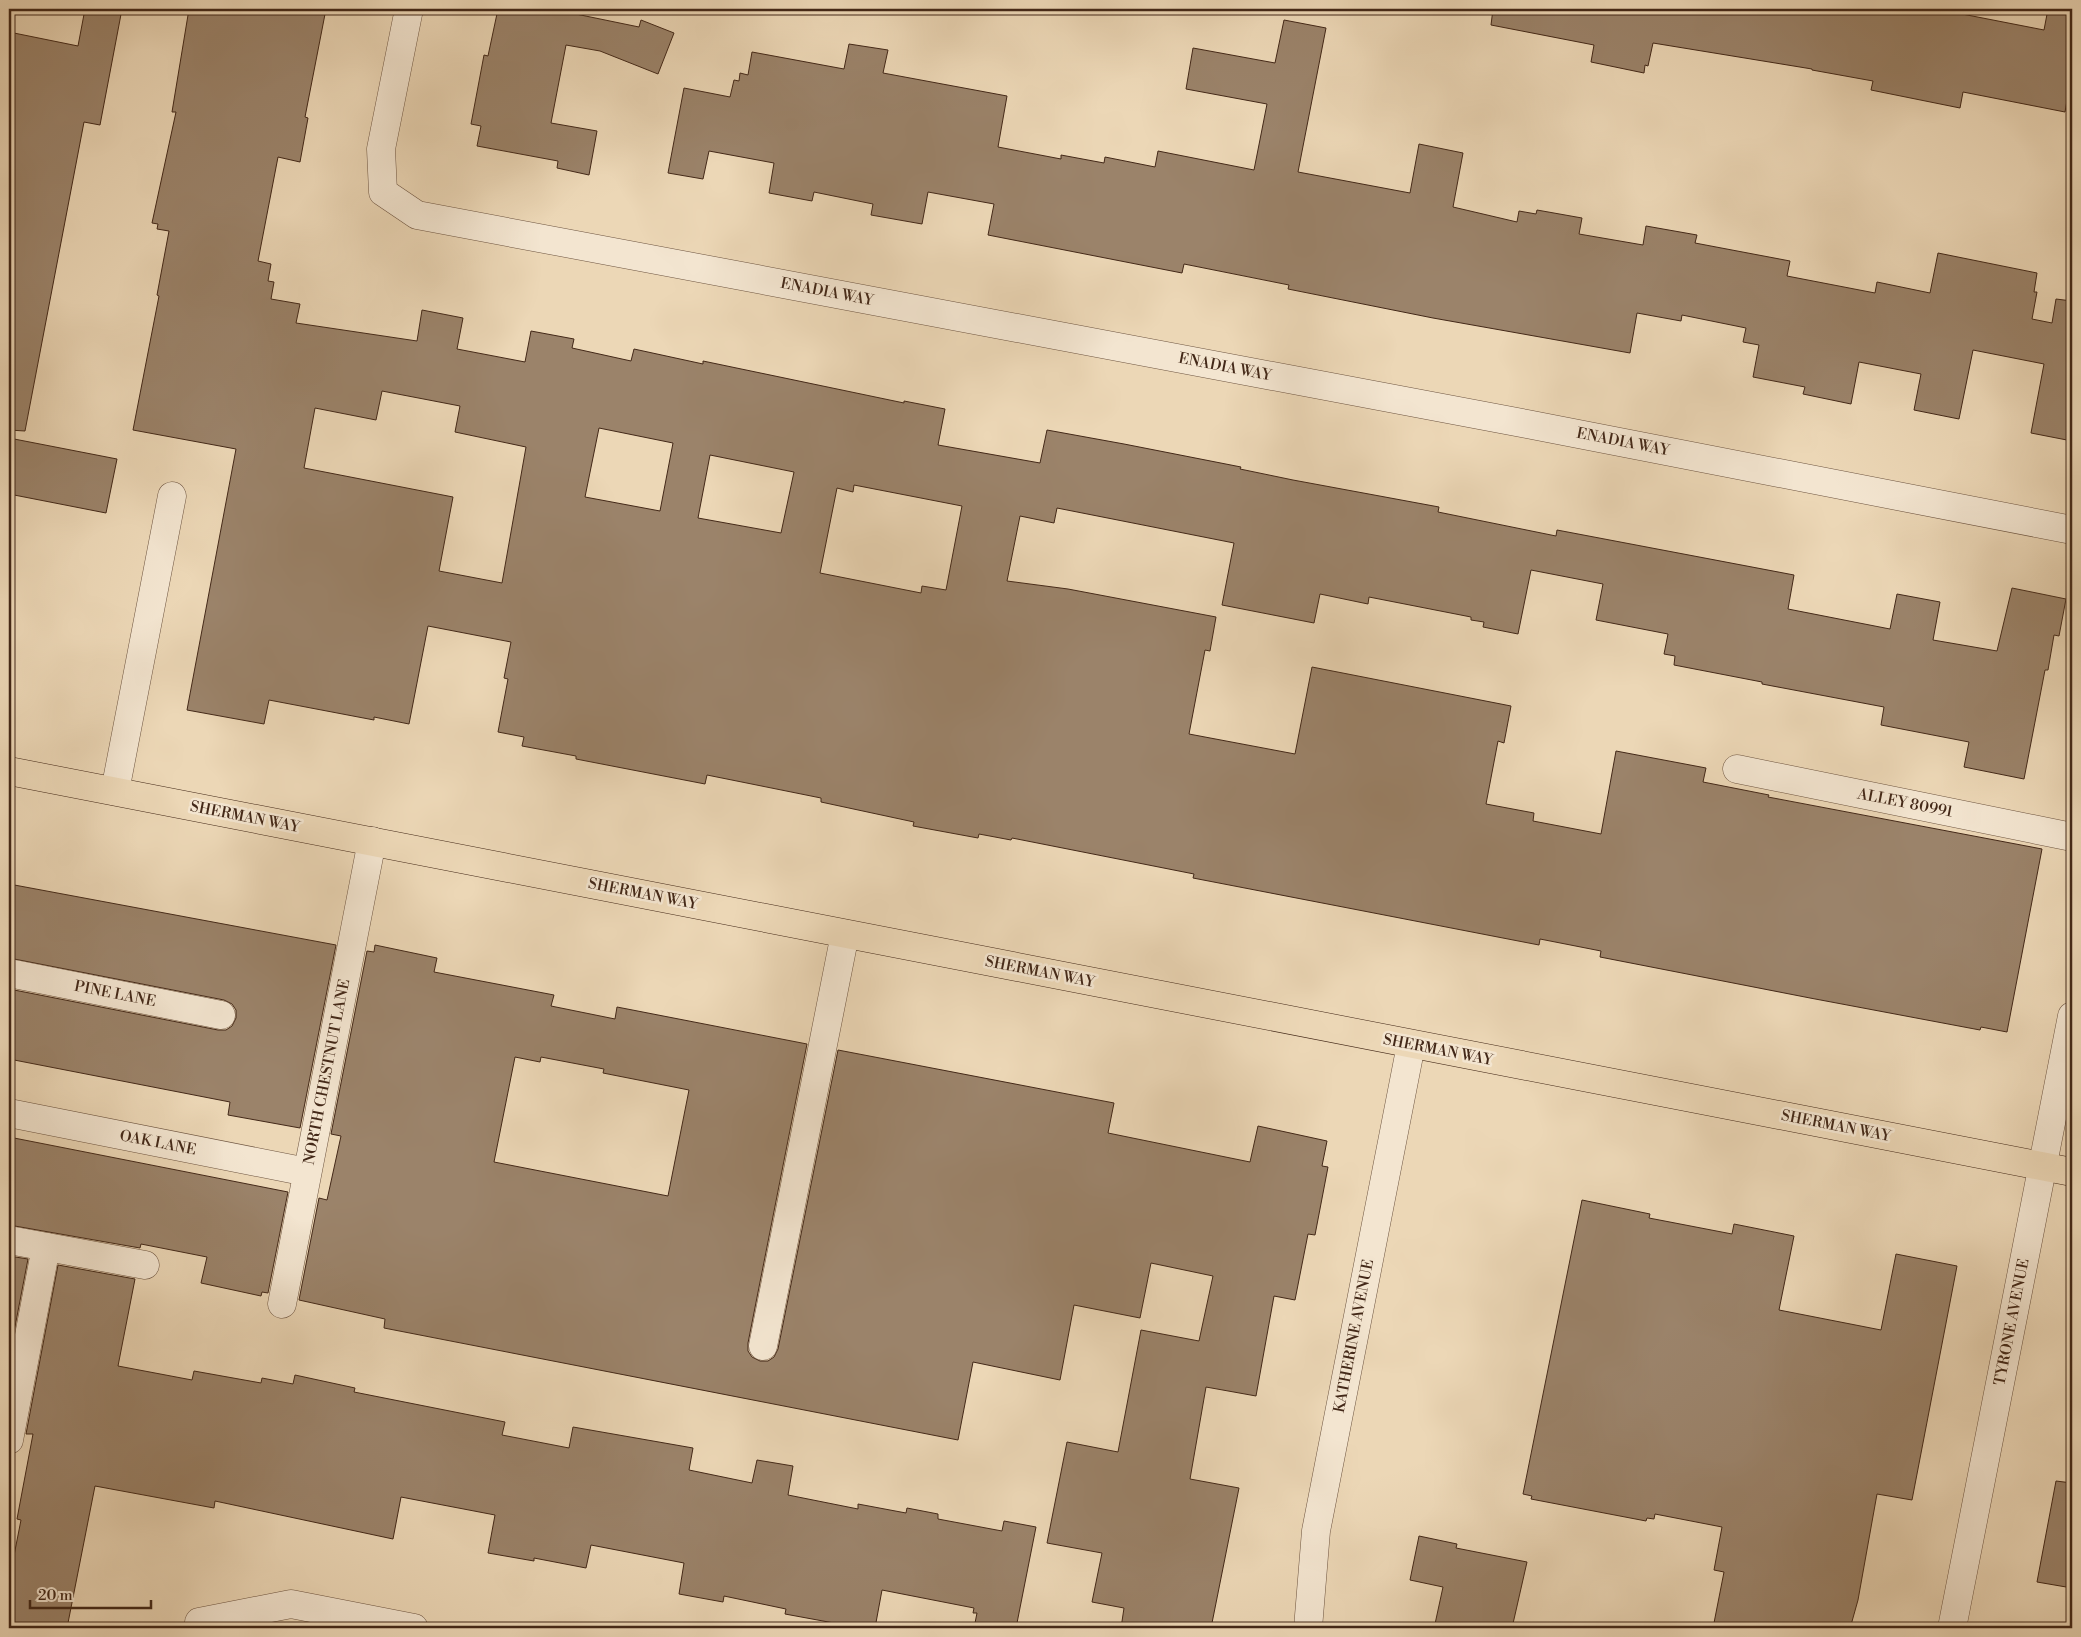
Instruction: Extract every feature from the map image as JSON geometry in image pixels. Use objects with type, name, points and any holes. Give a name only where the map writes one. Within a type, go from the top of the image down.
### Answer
[{"type":"main road","name":"SHERMAN WAY","points":[[9,771],[2072,1172]]},
{"type":"street","name":"ENADIA WAY","points":[[408,9],[381,149],[384,192],[417,215],[1528,424],[2072,530]]},
{"type":"street","points":[[115,791],[172,496]]},
{"type":"street","name":"ALLEY 80991","points":[[1737,769],[2072,837]]},
{"type":"street","name":"NORTH CHESTNUT LANE","points":[[282,1304],[372,841]]},
{"type":"street","points":[[763,1346],[845,934]]},
{"type":"street","name":"PINE LANE","points":[[9,973],[221,1015]]},
{"type":"street","name":"TYRONE AVENUE","points":[[1952,1628],[2072,1016]]},
{"type":"street","name":"KATHERINE AVENUE","points":[[1308,1628],[1316,1531],[1411,1045]]},
{"type":"street","name":"OAK LANE","points":[[9,1113],[307,1172]]},
{"type":"street","points":[[9,1240],[145,1265]]},
{"type":"street","points":[[9,1440],[46,1247]]},
{"type":"street","points":[[199,1622],[291,1604],[414,1628]]},
{"type":"building","points":[[85,9],[122,9],[100,125],[84,122],[25,431],[9,430],[9,32],[78,46]]},
{"type":"building","points":[[189,9],[326,9],[305,117],[308,118],[300,162],[278,157],[258,261],[271,264],[268,281],[274,282],[271,299],[300,304],[296,323],[417,341],[422,310],[463,318],[457,349],[525,362],[531,331],[574,339],[572,348],[631,361],[634,349],[703,364],[703,361],[904,403],[904,401],[945,409],[938,445],[1040,463],[1047,430],[1124,444],[1241,467],[1240,469],[1293,480],[1439,507],[1438,512],[1556,536],[1557,530],[1794,575],[1788,609],[1890,629],[1897,594],[1940,602],[1933,640],[1997,651],[2012,588],[2066,599],[2059,636],[2054,635],[2048,670],[2045,670],[2024,779],[1964,767],[1969,742],[1881,725],[1884,707],[1674,665],[1675,656],[1664,654],[1668,634],[1596,620],[1603,584],[1531,570],[1518,634],[1483,627],[1484,622],[1471,620],[1471,617],[1369,597],[1368,604],[1320,594],[1314,623],[1222,605],[1234,543],[1057,508],[1054,523],[1020,516],[1007,581],[1068,589],[1216,617],[1210,651],[1205,650],[1189,734],[1295,754],[1312,667],[1511,706],[1504,743],[1498,741],[1486,804],[1534,813],[1533,821],[1601,834],[1616,751],[1706,768],[1703,782],[1769,795],[1768,797],[2042,849],[2007,1032],[1981,1027],[1980,1030],[1600,957],[1601,951],[1540,939],[1539,945],[1193,878],[1194,874],[1012,838],[1011,840],[979,834],[978,838],[913,826],[914,822],[821,802],[821,798],[707,775],[705,784],[576,759],[576,756],[522,746],[524,737],[498,732],[508,679],[504,678],[511,642],[428,626],[409,724],[374,717],[374,720],[269,700],[264,724],[187,710],[236,449],[133,430],[159,296],[157,295],[169,231],[157,229],[158,224],[152,223],[176,112],[172,112]],"holes":[[[382,391],[460,406],[455,432],[526,447],[502,583],[439,571],[453,497],[304,468],[315,408],[376,420]],[[599,428],[673,443],[660,511],[585,497]],[[710,455],[794,472],[781,533],[698,518]],[[854,485],[962,506],[946,590],[922,586],[921,593],[820,573],[837,488],[853,492]]]},
{"type":"building","points":[[498,9],[572,9],[571,13],[639,27],[641,20],[674,33],[658,74],[600,51],[566,45],[551,123],[597,131],[589,175],[557,168],[558,161],[477,146],[481,126],[471,124],[484,55],[488,56]]},
{"type":"building","points":[[1493,9],[1958,9],[1957,13],[2044,30],[2048,9],[2072,9],[2072,71],[2065,112],[1963,92],[1960,108],[1871,90],[1873,81],[1653,43],[1648,66],[1645,65],[1644,73],[1591,62],[1594,45],[1491,25]]},
{"type":"building","points":[[1284,20],[1326,28],[1298,172],[1410,193],[1419,144],[1463,153],[1453,207],[1517,222],[1519,211],[1536,214],[1537,210],[1582,218],[1579,234],[1643,245],[1646,226],[1697,235],[1695,243],[1790,261],[1787,276],[1875,293],[1877,282],[1930,293],[1938,253],[2037,273],[2034,292],[2037,292],[2032,319],[2052,323],[2056,299],[2072,301],[2072,441],[2031,433],[2044,364],[1973,350],[1959,419],[1914,410],[1921,374],[1859,362],[1851,404],[1803,394],[1805,387],[1753,377],[1759,345],[1743,342],[1746,328],[1682,315],[1681,321],[1637,313],[1630,353],[1433,318],[1288,289],[1289,285],[1184,264],[1182,273],[988,235],[994,204],[928,192],[922,224],[871,215],[873,204],[814,192],[812,201],[769,193],[774,163],[709,151],[703,179],[668,173],[684,88],[730,97],[734,80],[739,81],[740,73],[748,75],[752,52],[844,69],[849,44],[888,50],[883,73],[1007,96],[998,147],[1061,159],[1061,155],[1104,163],[1105,157],[1155,167],[1158,151],[1254,170],[1267,104],[1186,89],[1193,48],[1275,63]]},
{"type":"building","points":[[9,438],[117,459],[106,513],[9,494]]},
{"type":"building","points":[[9,884],[336,945],[300,1128],[228,1115],[230,1102],[9,1059],[9,989],[218,1030],[226,1030],[232,1026],[236,1018],[236,1010],[232,1004],[224,1000],[9,958]]},
{"type":"building","points":[[375,945],[437,958],[434,972],[554,995],[551,1006],[615,1019],[617,1007],[807,1044],[748,1343],[748,1351],[752,1357],[760,1361],[768,1361],[774,1357],[778,1349],[838,1050],[1114,1103],[1108,1133],[1250,1162],[1258,1126],[1327,1141],[1322,1166],[1328,1167],[1315,1235],[1308,1234],[1295,1300],[1274,1296],[1256,1396],[1206,1387],[1190,1479],[1239,1488],[1211,1628],[1121,1628],[1124,1608],[1092,1602],[1102,1553],[1047,1543],[1067,1442],[1118,1452],[1141,1330],[1199,1341],[1213,1276],[1151,1263],[1140,1318],[1074,1305],[1060,1380],[973,1362],[958,1440],[384,1328],[385,1319],[299,1300],[319,1198],[327,1200],[341,1136],[331,1134],[367,951],[374,952]],"holes":[[[515,1057],[540,1062],[541,1057],[604,1069],[603,1073],[689,1090],[668,1196],[494,1162]]]},
{"type":"building","points":[[9,1137],[288,1192],[268,1293],[262,1292],[261,1296],[201,1283],[207,1257],[141,1244],[140,1248],[9,1225]]},
{"type":"building","points":[[1582,1200],[1650,1214],[1649,1218],[1732,1234],[1734,1224],[1794,1236],[1779,1310],[1881,1330],[1896,1254],[1957,1266],[1912,1500],[1877,1494],[1858,1600],[1849,1628],[1713,1628],[1724,1572],[1714,1570],[1722,1527],[1655,1514],[1654,1519],[1647,1518],[1646,1521],[1531,1499],[1532,1496],[1523,1494]]},
{"type":"building","points":[[9,1256],[28,1259],[9,1358]]},
{"type":"building","points":[[58,1265],[135,1279],[118,1366],[192,1380],[194,1371],[261,1383],[262,1378],[293,1384],[295,1375],[355,1388],[354,1392],[505,1422],[502,1435],[569,1448],[573,1427],[693,1448],[689,1470],[752,1483],[757,1460],[793,1466],[788,1495],[858,1509],[858,1504],[906,1513],[907,1508],[938,1514],[938,1519],[1002,1531],[1004,1521],[1036,1527],[1016,1628],[974,1628],[977,1613],[973,1613],[974,1608],[882,1590],[875,1628],[861,1628],[785,1614],[786,1609],[724,1596],[723,1602],[679,1594],[684,1563],[591,1545],[586,1568],[534,1558],[534,1561],[488,1553],[495,1515],[401,1497],[393,1539],[215,1501],[214,1508],[95,1486],[67,1628],[9,1628],[9,1581],[21,1520],[17,1519],[33,1434],[26,1434]]},
{"type":"building","points":[[2056,1481],[2072,1483],[2072,1588],[2037,1582]]},
{"type":"building","points":[[1419,1536],[1457,1544],[1456,1548],[1527,1562],[1512,1628],[1457,1628],[1435,1624],[1443,1587],[1410,1580]]}]
